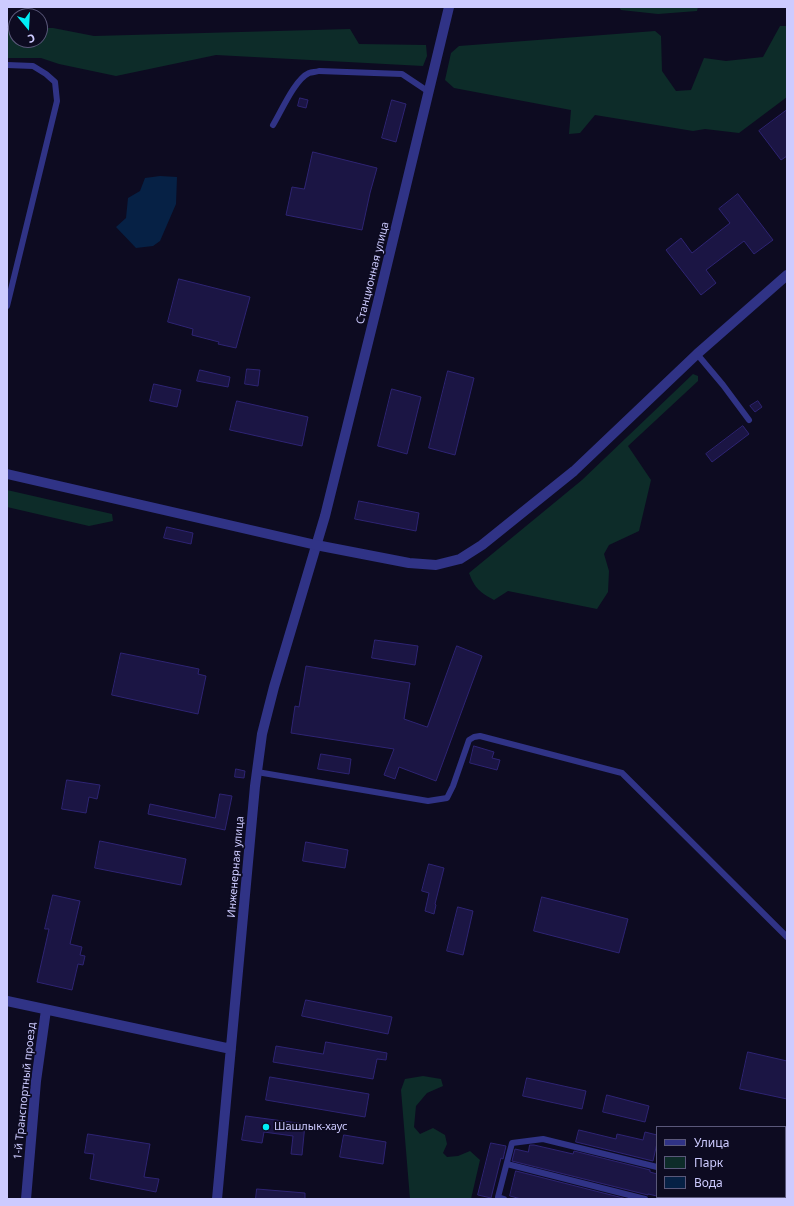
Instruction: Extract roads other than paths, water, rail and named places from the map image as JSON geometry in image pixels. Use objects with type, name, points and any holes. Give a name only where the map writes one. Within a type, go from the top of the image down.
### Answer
[{"type":"street","name":"Станционная улица","points":[[316,545],[368,343],[449,7]]},
{"type":"street","points":[[7,474],[316,545],[409,564],[436,565],[460,559],[482,546],[574,471],[697,354],[787,275]]},
{"type":"street","name":"Инженерная улица","points":[[217,1199],[257,772],[262,734],[274,687],[316,545]]},
{"type":"street","points":[[7,1001],[231,1049]]},
{"type":"street","name":"1-й Транспортный проезд","points":[[26,1199],[36,1081],[46,1010]]},
{"type":"lane","points":[[7,65],[33,66],[46,74],[55,82],[57,101],[7,306]]},
{"type":"lane","points":[[273,125],[302,78],[309,73],[318,71],[402,74],[429,92]]},
{"type":"lane","points":[[697,354],[723,385],[749,420]]},
{"type":"lane","points":[[257,772],[428,801],[447,798],[454,786],[469,740],[480,736],[622,773],[787,937]]},
{"type":"lane","points":[[504,1199],[498,1198],[512,1143],[544,1139],[656,1167]]},
{"type":"lane","points":[[507,1164],[645,1199]]},
{"type":"water","points":[[160,176],[177,177],[176,204],[160,241],[153,246],[136,248],[116,227],[126,218],[128,198],[140,191],[145,178]]},
{"type":"place","name":"Шашлык-хаус","points":[[266,1127]]}]
